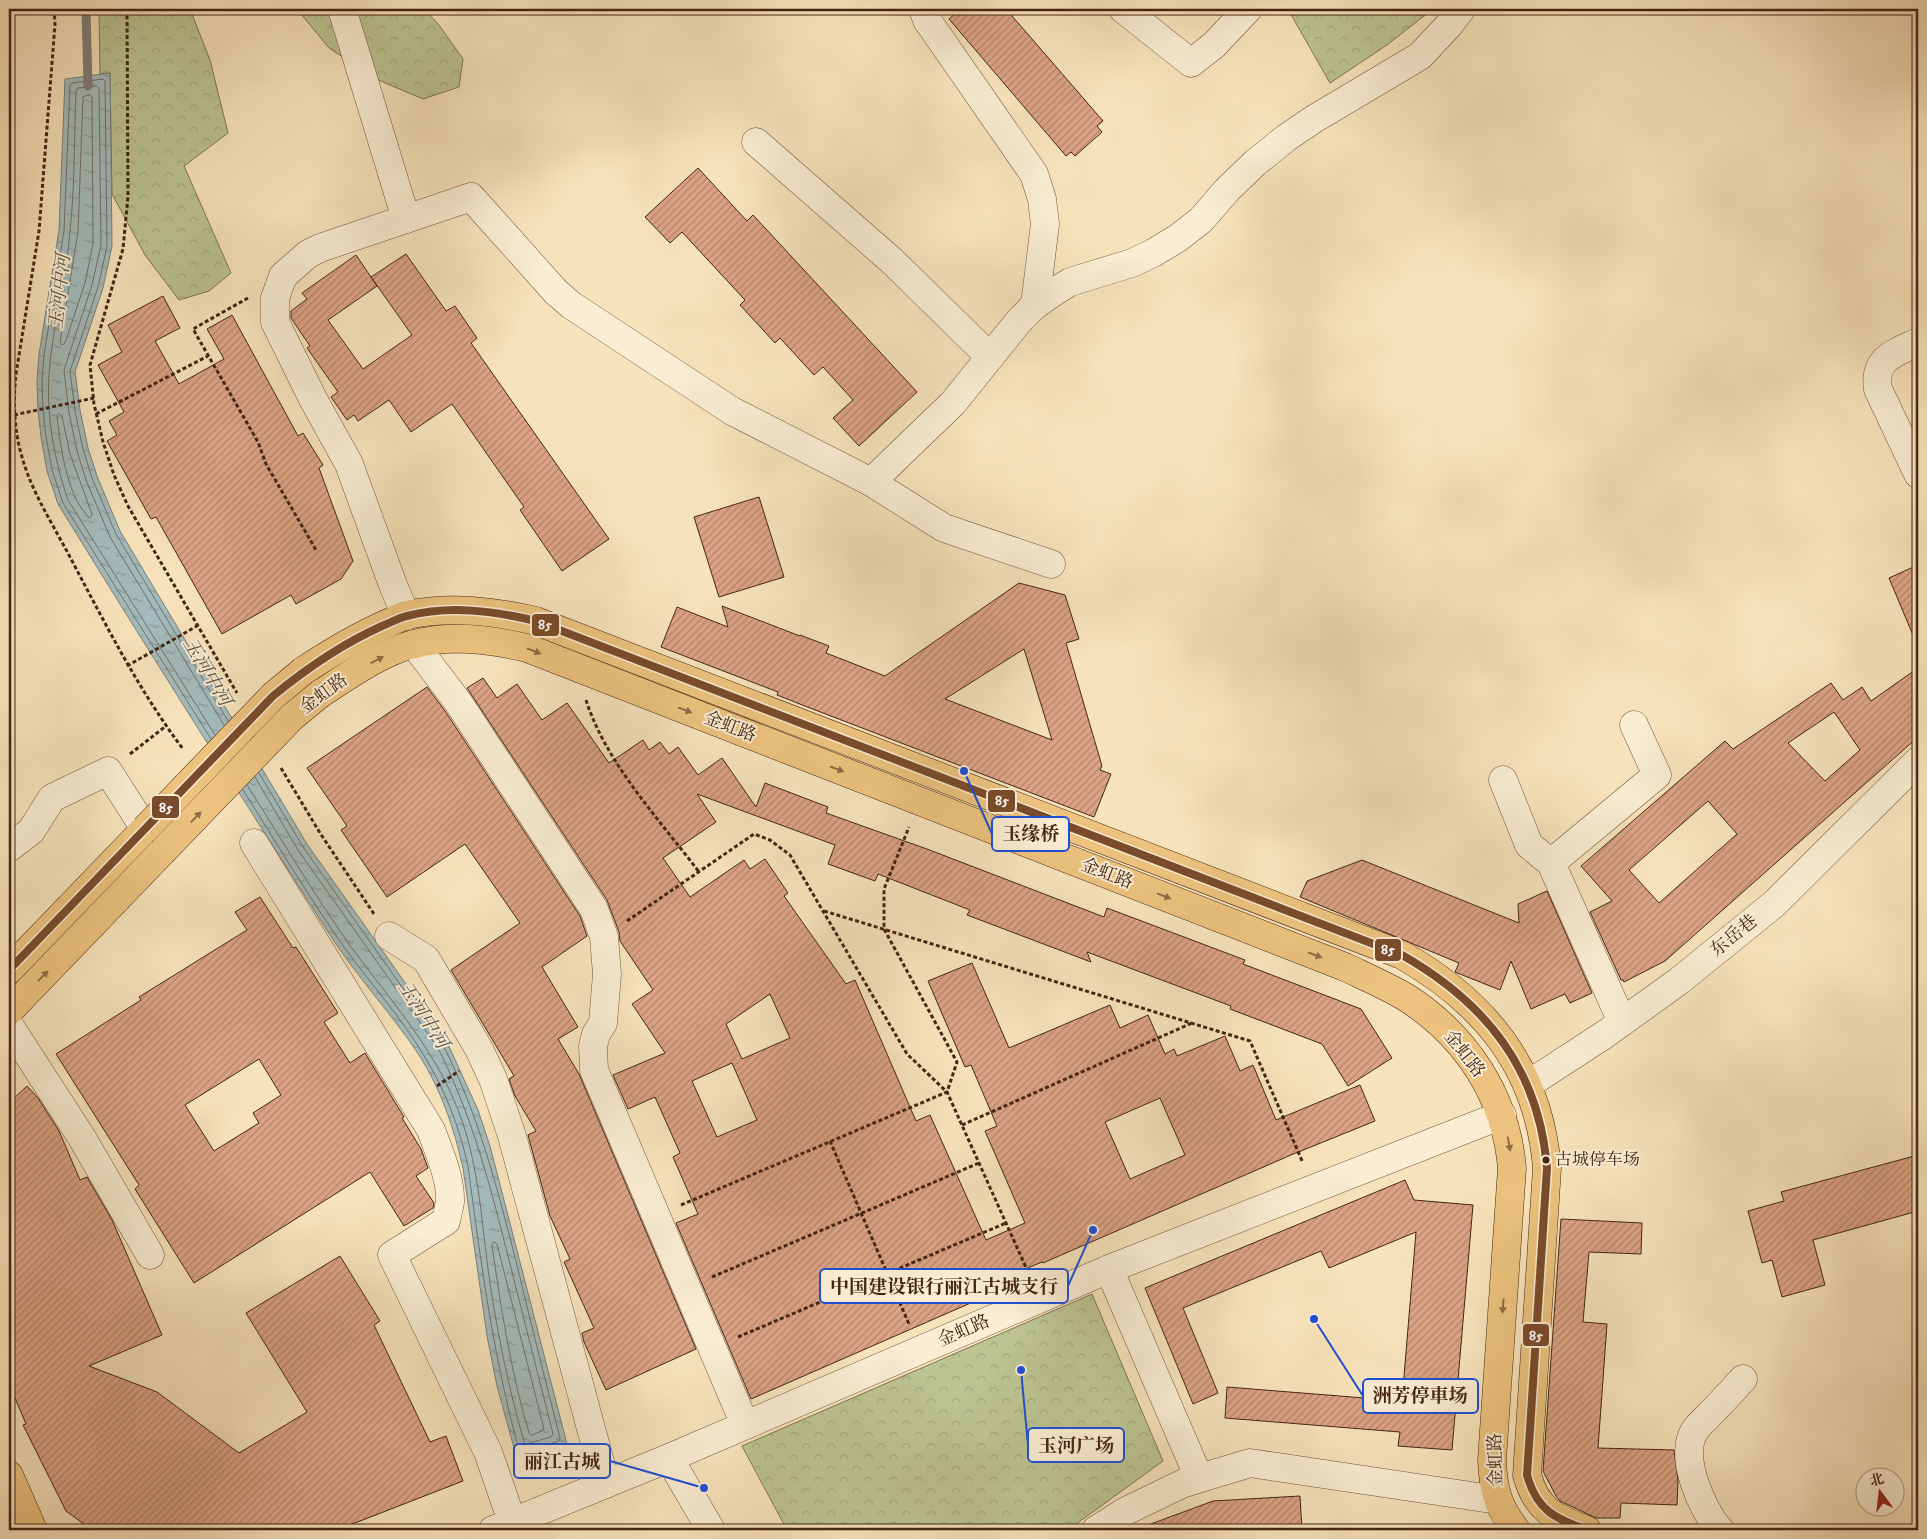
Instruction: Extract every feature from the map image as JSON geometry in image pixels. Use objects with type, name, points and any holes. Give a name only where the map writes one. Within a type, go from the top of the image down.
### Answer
[{"type":"main road","points":[[9,970],[272,696],[303,671],[336,650],[406,616],[453,610],[477,610],[507,614],[536,621],[1402,955],[1426,969],[1469,1003],[1488,1023],[1505,1046],[1528,1085],[1540,1119],[1545,1143],[1547,1168],[1528,1475],[1537,1500],[1550,1514],[1587,1530]]},
{"type":"main road","name":"金虹路","points":[[9,1011],[292,717],[320,694],[350,674],[382,657],[414,644],[455,639],[502,642],[527,648],[1345,967],[1385,985],[1426,1012],[1461,1046],[1476,1065],[1489,1087],[1502,1116],[1510,1148],[1512,1168],[1492,1460],[1493,1480],[1498,1500],[1507,1518],[1516,1530]]},
{"type":"main road","points":[[9,1475],[33,1530]]},
{"type":"street","points":[[342,9],[406,219]]},
{"type":"street","points":[[923,9],[927,20],[1034,174],[1042,199],[1045,224],[1035,306]]},
{"type":"street","points":[[1123,9],[1191,63],[1214,45],[1236,24],[1248,9]]},
{"type":"street","points":[[871,482],[953,403],[1019,321],[1035,306],[1070,282],[1132,263],[1178,238],[1201,220],[1227,190],[1255,163],[1286,138],[1314,119],[1420,56],[1449,26],[1462,9]]},
{"type":"street","points":[[756,142],[892,261],[990,357]]},
{"type":"street","points":[[406,616],[349,464],[313,399],[275,322],[276,298],[283,276],[308,254],[320,248],[471,197],[556,292],[571,305],[732,411],[871,482],[944,528],[1051,564]]},
{"type":"street","points":[[1918,342],[1886,357],[1878,370],[1876,380],[1878,389],[1918,474]]},
{"type":"street","points":[[414,644],[458,702],[594,909],[604,937],[607,974],[603,1023],[596,1034],[593,1046],[594,1070],[745,1425]]},
{"type":"street","points":[[1551,863],[1657,775],[1634,725]]},
{"type":"street","name":"东岳巷","points":[[1528,1085],[1679,981],[1774,904],[1918,761]]},
{"type":"street","points":[[9,848],[31,831],[52,798],[108,771],[145,829]]},
{"type":"street","points":[[1503,780],[1529,846],[1551,863],[1622,1022]]},
{"type":"street","points":[[254,844],[431,1130],[443,1162],[450,1201],[446,1221],[392,1255],[488,1452],[512,1525]]},
{"type":"street","points":[[389,936],[426,959],[479,1049],[493,1079],[512,1136],[601,1486]]},
{"type":"street","points":[[9,1025],[82,1138],[150,1255]]},
{"type":"street","name":"金虹路","points":[[512,1525],[1109,1268],[1502,1116]]},
{"type":"street","points":[[1109,1268],[1199,1478]]},
{"type":"street","points":[[1720,1530],[1703,1507],[1697,1492],[1690,1456],[1691,1444],[1694,1431],[1743,1380]]},
{"type":"street","points":[[669,1458],[711,1530]]},
{"type":"street","points":[[1096,1530],[1155,1496],[1199,1478],[1250,1463],[1498,1500]]},
{"type":"path","points":[[54,9],[39,231],[16,374],[14,415],[16,436],[29,479],[127,666],[183,750]]},
{"type":"path","points":[[127,9],[128,196],[123,249],[90,365],[96,414],[114,475],[128,506],[241,701]]},
{"type":"path","points":[[279,288],[259,292],[193,329],[258,442],[266,464],[316,550]]},
{"type":"path","points":[[96,414],[208,356]]},
{"type":"path","points":[[14,415],[94,398]]},
{"type":"path","points":[[127,666],[197,626]]},
{"type":"path","points":[[575,666],[593,722],[616,763],[699,872]]},
{"type":"path","points":[[108,771],[166,726]]},
{"type":"path","points":[[280,767],[320,833],[389,936]]},
{"type":"path","points":[[655,1216],[947,1092],[957,1062],[884,929],[884,889],[919,801]]},
{"type":"path","points":[[604,937],[754,834],[770,840],[790,854],[907,1054],[947,1092],[1040,1298]]},
{"type":"path","points":[[823,911],[1250,1041],[1314,1189]]},
{"type":"path","points":[[962,1125],[1192,1024]]},
{"type":"path","points":[[435,1087],[460,1071]]},
{"type":"path","points":[[830,1141],[920,1350]]},
{"type":"path","points":[[686,1288],[979,1163]]},
{"type":"path","points":[[712,1348],[1006,1223]]},
{"type":"green space","points":[[99,9],[190,9],[210,60],[228,133],[184,166],[231,273],[209,291],[179,300],[145,255],[112,194],[110,73],[100,74]]},
{"type":"green space","points":[[297,9],[424,9],[439,25],[463,59],[459,87],[423,99],[376,79],[329,48]]},
{"type":"green space","points":[[1292,9],[1433,9],[1387,45],[1330,83],[1289,11]]},
{"type":"green space","points":[[1092,1294],[1163,1461],[1068,1530],[787,1530],[742,1446]]},
{"type":"water","points":[[110,73],[112,246],[103,288],[75,372],[88,448],[97,476],[120,531],[307,844],[447,1042],[478,1110],[490,1146],[567,1444],[517,1459],[497,1386],[487,1336],[463,1168],[446,1109],[434,1081],[409,1040],[340,951],[227,774],[58,504],[47,471],[41,437],[37,382],[39,354],[59,230],[65,79]]},
{"type":"building","points":[[961,9],[1006,9],[1103,121],[1097,126],[1102,132],[1075,156],[1071,152],[1066,156],[949,19]]},
{"type":"building","points":[[698,168],[747,221],[753,215],[917,392],[859,446],[833,418],[853,400],[823,367],[814,375],[780,338],[775,343],[740,305],[745,300],[682,232],[670,243],[645,217]]},
{"type":"building","points":[[406,254],[446,311],[455,306],[477,338],[471,343],[609,539],[562,571],[520,510],[524,507],[452,404],[411,432],[389,400],[358,421],[354,415],[347,420],[331,397],[338,392],[307,348],[310,346],[291,318],[291,311],[307,299],[302,293],[356,255],[377,286],[328,320],[363,369],[412,335],[371,277]]},
{"type":"building","points":[[163,296],[180,328],[155,341],[179,384],[224,359],[207,329],[232,315],[298,436],[303,433],[323,465],[319,468],[353,561],[341,579],[296,604],[291,595],[222,634],[156,517],[151,519],[107,441],[117,435],[109,421],[124,412],[98,365],[122,352],[108,325]]},
{"type":"building","points":[[759,497],[784,577],[719,597],[694,517]]},
{"type":"building","points":[[1918,565],[1918,647],[1889,578]]},
{"type":"building","points":[[1019,583],[1065,595],[1079,639],[1066,643],[1102,766],[1100,770],[1111,774],[1094,817],[810,708],[777,695],[778,692],[661,647],[677,607],[728,627],[722,606],[829,646],[826,653],[885,676]],"holes":[[[1024,649],[1052,740],[945,699]]]},
{"type":"building","points":[[1918,668],[1918,737],[1665,961],[1624,982],[1621,980],[1590,912],[1612,901],[1581,866],[1725,741],[1733,749],[1831,683],[1843,700],[1862,687],[1871,701]],"holes":[[[1834,712],[1860,750],[1825,781],[1788,743]],[[1708,801],[1737,834],[1659,903],[1629,870]]]},
{"type":"building","points":[[483,678],[497,698],[517,684],[542,720],[567,703],[609,763],[643,740],[649,750],[660,742],[669,754],[678,747],[698,775],[722,758],[756,807],[765,783],[828,807],[826,813],[927,849],[1104,917],[1107,908],[1245,960],[1243,964],[1361,1009],[1392,1058],[1348,1086],[1322,1044],[1230,1009],[1231,1006],[1087,952],[1091,962],[967,915],[970,910],[878,874],[875,881],[828,864],[835,845],[697,794],[716,822],[663,858],[690,897],[744,860],[750,869],[765,859],[788,893],[784,896],[846,984],[855,980],[916,1121],[930,1115],[986,1240],[1025,1223],[985,1131],[997,1126],[971,1065],[965,1067],[928,981],[972,963],[1009,1048],[1110,1005],[1120,1028],[1148,1015],[1165,1054],[1174,1049],[1177,1056],[1225,1036],[1240,1071],[1253,1065],[1276,1120],[1360,1085],[1375,1121],[978,1289],[982,1298],[751,1399],[676,1223],[698,1214],[673,1157],[680,1153],[655,1097],[628,1109],[613,1075],[665,1053],[632,1004],[653,990],[620,941],[619,932],[607,900],[467,688]],"holes":[[[770,994],[790,1038],[742,1059],[726,1024]],[[732,1063],[757,1120],[717,1137],[692,1081]],[[1160,1098],[1185,1155],[1130,1179],[1105,1122]]]},
{"type":"building","points":[[427,687],[445,711],[580,916],[587,936],[542,967],[578,1027],[558,1039],[579,1074],[696,1349],[606,1390],[584,1342],[582,1333],[594,1328],[564,1262],[570,1259],[550,1216],[528,1135],[536,1131],[515,1096],[509,1079],[514,1076],[451,970],[520,923],[465,844],[387,897],[341,830],[347,826],[307,768]]},
{"type":"building","points":[[1362,860],[1519,923],[1518,904],[1547,891],[1592,993],[1570,1003],[1565,994],[1531,1009],[1511,961],[1500,990],[1455,972],[1459,963],[1300,897],[1307,881]]},
{"type":"building","points":[[260,897],[293,948],[296,947],[338,1013],[324,1022],[350,1063],[365,1053],[404,1117],[402,1118],[421,1149],[428,1168],[416,1176],[434,1203],[433,1208],[404,1226],[370,1172],[194,1283],[135,1189],[139,1185],[56,1054],[141,1000],[139,997],[247,930],[235,912]],"holes":[[[259,1059],[281,1095],[253,1113],[259,1123],[214,1151],[185,1105]]]},
{"type":"building","points":[[27,1086],[38,1098],[59,1131],[80,1180],[87,1177],[112,1220],[162,1335],[89,1366],[157,1392],[239,1453],[307,1412],[246,1313],[340,1256],[380,1321],[374,1325],[430,1442],[446,1436],[463,1481],[337,1530],[92,1530],[66,1511],[23,1425],[26,1424],[9,1384],[9,1103]]},
{"type":"building","points":[[1918,1155],[1918,1211],[1813,1240],[1825,1285],[1782,1297],[1772,1260],[1762,1263],[1748,1211],[1784,1201],[1781,1192]]},
{"type":"building","points":[[1405,1180],[1414,1200],[1473,1205],[1452,1450],[1398,1446],[1400,1432],[1225,1418],[1227,1387],[1402,1401],[1416,1232],[1329,1268],[1321,1251],[1183,1308],[1218,1393],[1193,1404],[1145,1288]]},
{"type":"building","points":[[1561,1219],[1642,1223],[1641,1254],[1589,1252],[1583,1322],[1607,1324],[1598,1448],[1674,1450],[1678,1480],[1677,1505],[1621,1503],[1620,1518],[1596,1518],[1560,1501],[1543,1471]]},
{"type":"building","points":[[1300,1496],[1302,1530],[1140,1530],[1140,1528],[1213,1501]]},
{"type":"waterway","name":"玉河中河","points":[[86,9],[88,86]]},
{"type":"transit line","name":"85","points":[[9,970],[273,696],[325,657],[382,626],[404,617],[423,613],[456,610],[488,612],[536,621],[1402,955],[1432,974],[1459,995],[1483,1017],[1503,1042],[1520,1070],[1533,1100],[1542,1132],[1547,1168],[1527,1475],[1536,1497],[1549,1512],[1587,1530]]},
{"type":"place","name":"玉缘桥","points":[[964,771]]},
{"type":"place","name":"古城停车场","points":[[1546,1160]]},
{"type":"place","name":"中国建设银行丽江古城支行","points":[[1093,1230]]},
{"type":"place","name":"洲芳停車场","points":[[1314,1319]]},
{"type":"place","name":"玉河广场","points":[[1021,1370]]},
{"type":"place","name":"丽江古城","points":[[704,1488]]}]
